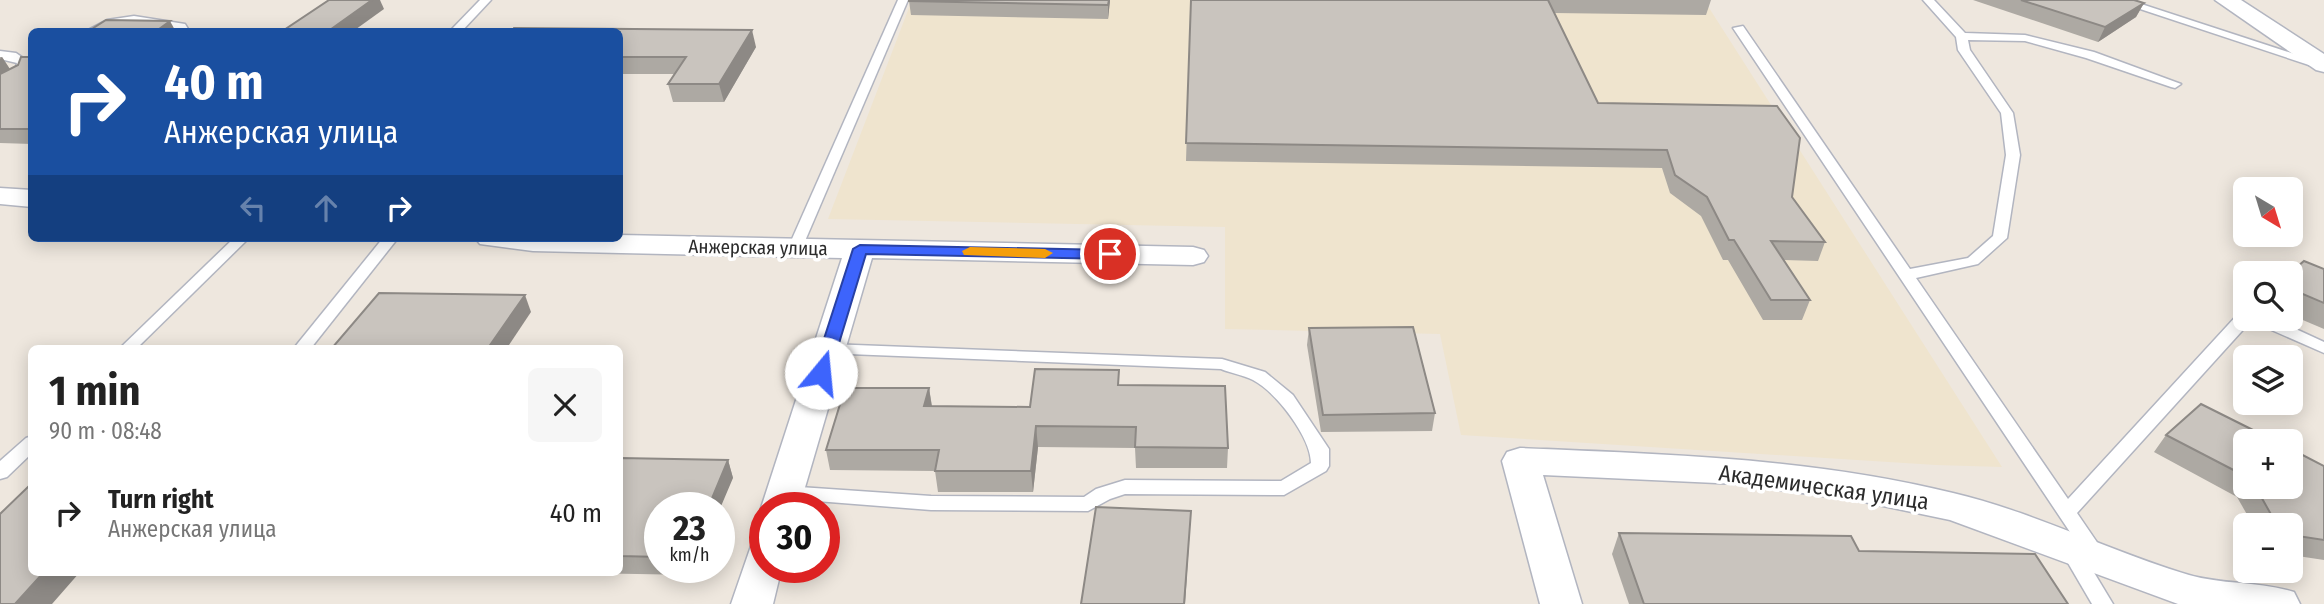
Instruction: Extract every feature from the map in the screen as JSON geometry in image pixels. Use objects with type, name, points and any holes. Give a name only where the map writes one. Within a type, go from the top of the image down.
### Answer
[{"type":"street","points":[[2226,0],[2324,65]]},
{"type":"street","points":[[0,196],[28,199]]},
{"type":"street","name":"Анжерская улица","points":[[534,242],[1193,256]]},
{"type":"street","points":[[784,492],[860,249]]},
{"type":"street","name":"Академическая улица","points":[[1561,604],[1520,460],[1738,471],[1859,487],[1954,507],[2077,538],[2188,592],[2279,604]]},
{"type":"lane","points":[[458,28],[486,0]]},
{"type":"lane","points":[[795,248],[903,0]]},
{"type":"lane","points":[[1906,275],[1973,261],[2000,237],[2013,155],[2007,113],[1964,50],[1962,36],[1928,0]]},
{"type":"lane","points":[[2118,0],[2324,65]]},
{"type":"lane","points":[[98,28],[116,20],[150,19],[182,28]]},
{"type":"lane","points":[[1739,28],[1906,275],[2077,538],[2103,604]]},
{"type":"lane","points":[[1962,36],[2025,38],[2090,55],[2175,84]]},
{"type":"lane","points":[[0,55],[12,56],[23,62],[26,69],[0,86]]},
{"type":"lane","points":[[131,345],[238,242]]},
{"type":"lane","points":[[304,345],[388,242]]},
{"type":"lane","points":[[2077,538],[2234,331]]},
{"type":"lane","points":[[2286,331],[2324,348]]},
{"type":"lane","points":[[829,349],[1222,364],[1259,376],[1287,399],[1320,449],[1320,466],[1284,488],[1125,487],[1087,503],[840,501]]},
{"type":"lane","points":[[0,472],[28,446]]},
{"type":"shaded area","points":[[912,0],[1704,0],[2002,467],[1461,435],[1440,334],[1225,329],[1225,227],[828,219]]},
{"type":"building","points":[[329,0],[372,0],[333,28],[287,28]]},
{"type":"building","points":[[909,0],[1109,0],[1108,5]]},
{"type":"building","points":[[1191,0],[1548,0],[1598,103],[1777,106],[1800,138],[1792,197],[1825,242],[1771,241],[1810,300],[1771,300],[1734,240],[1729,240],[1707,197],[1675,175],[1667,150],[1186,143]]},
{"type":"building","points":[[2021,0],[2134,0],[2144,3],[2105,27]]},
{"type":"building","points":[[106,20],[170,21],[160,28],[93,28]]},
{"type":"building","points":[[623,29],[752,30],[719,84],[668,84],[686,57],[623,57]]},
{"type":"building","points":[[21,57],[28,57],[28,129],[0,129],[0,74],[18,65]]},
{"type":"building","points":[[2303,262],[2324,269],[2324,303],[2303,294]]},
{"type":"building","points":[[379,293],[525,295],[490,345],[335,345]]},
{"type":"building","points":[[1413,327],[1435,413],[1323,415],[1309,328]]},
{"type":"building","points":[[1035,369],[1119,370],[1118,385],[1225,386],[1228,448],[1135,447],[1136,427],[1036,426],[1031,471],[935,471],[939,450],[826,450],[845,388],[929,388],[924,406],[1030,407]]},
{"type":"building","points":[[2201,404],[2251,429],[2233,429],[2233,470],[2166,435]]},
{"type":"building","points":[[2303,455],[2324,466],[2324,540],[2303,537],[2303,513],[2270,513],[2262,499],[2303,499]]},
{"type":"building","points":[[623,458],[728,460],[715,492],[644,492],[644,557],[623,556]]},
{"type":"building","points":[[28,487],[28,576],[40,576],[15,604],[0,604],[0,514]]},
{"type":"building","points":[[1096,507],[1191,511],[1184,604],[1081,604]]},
{"type":"building","points":[[1619,533],[1851,536],[1859,551],[2035,554],[2068,604],[1644,604]]},
{"type":"slow traffic","points":[[970,251],[1045,253]]},
{"type":"route","points":[[821,373],[860,249],[1110,254]]}]
